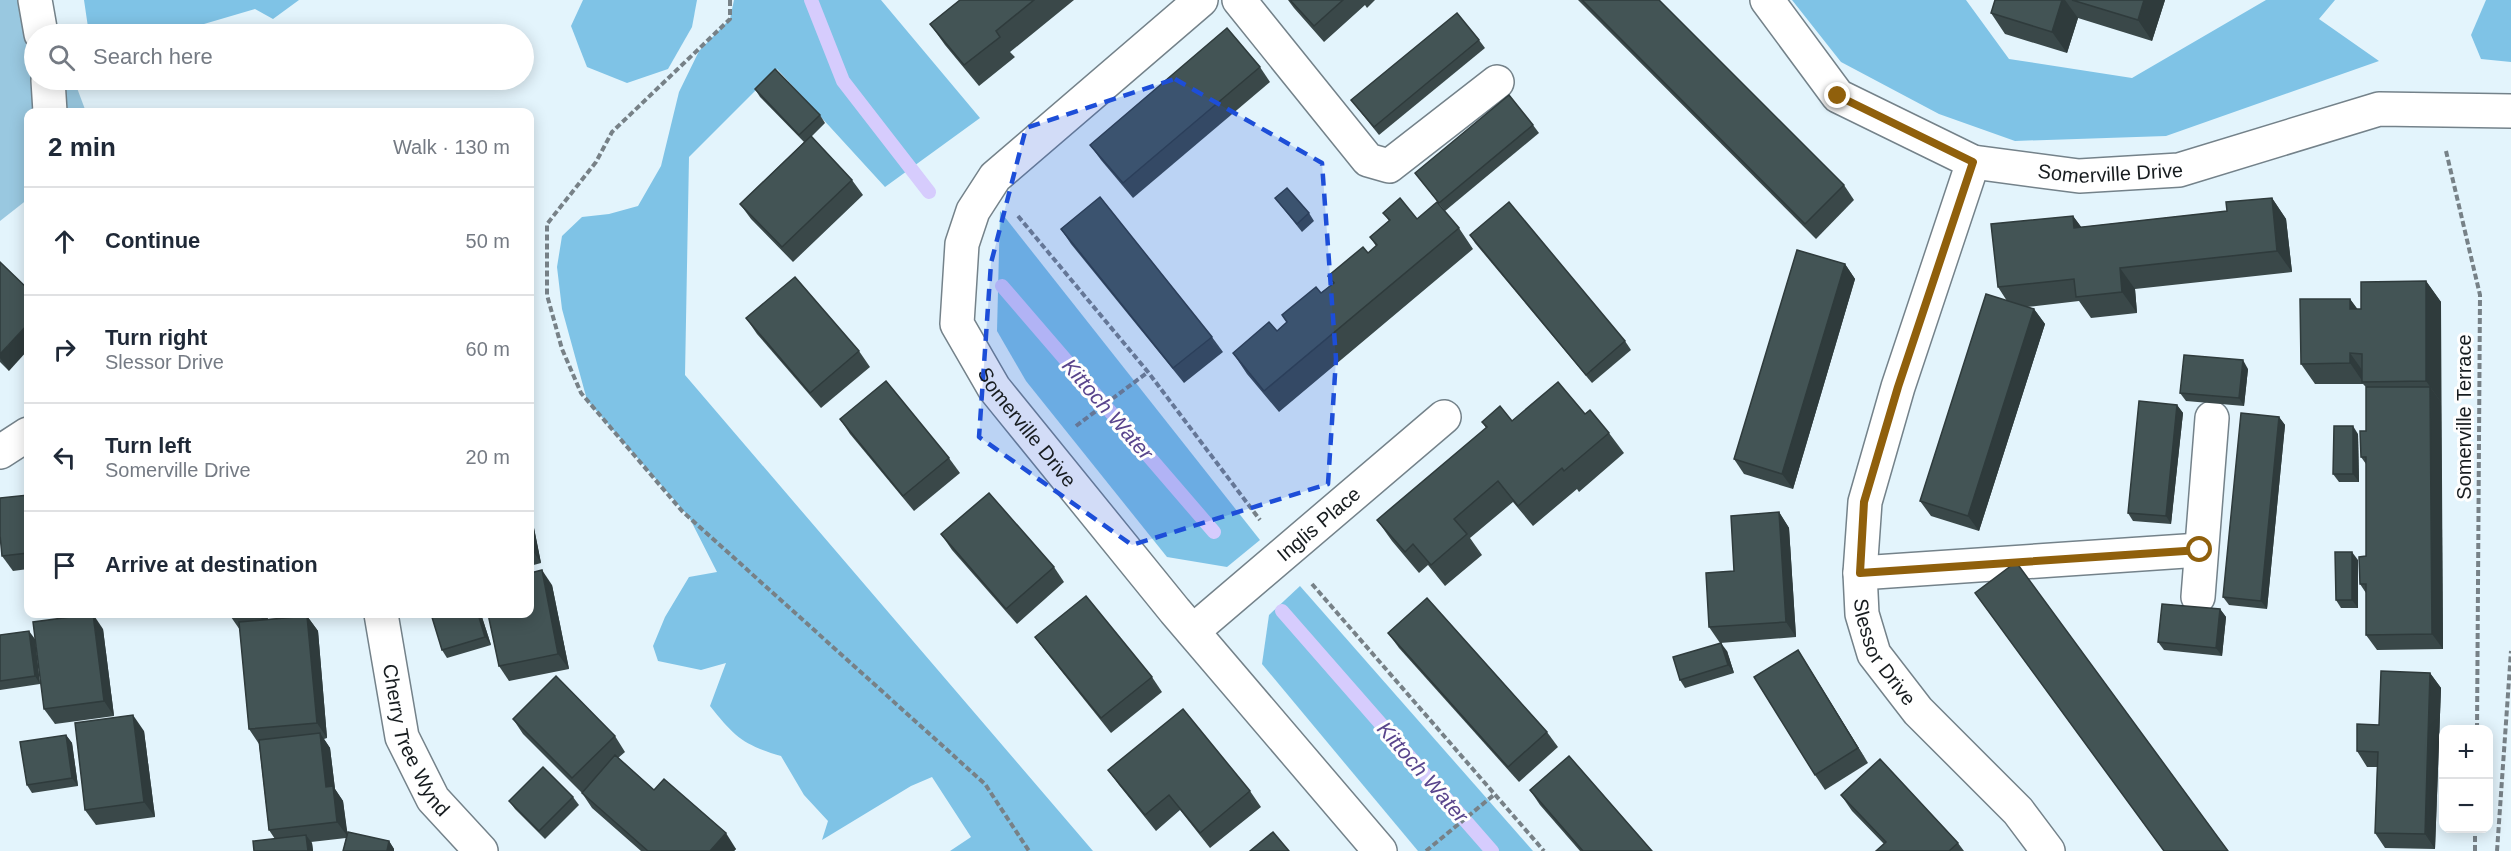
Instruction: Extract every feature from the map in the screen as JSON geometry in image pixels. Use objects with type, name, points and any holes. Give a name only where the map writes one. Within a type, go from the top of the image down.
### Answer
[{"type":"street","points":[[35,0],[39,24]]},
{"type":"street","name":"Somerville Drive","points":[[1201,0],[995,177],[973,211],[962,244],[957,324],[994,388],[1193,632],[1380,851]]},
{"type":"street","points":[[1239,0],[1368,160],[1389,166],[1497,82]]},
{"type":"street","name":"Somerville Drive","points":[[1767,0],[1838,96],[1973,162],[2079,176],[2179,170],[2379,109],[2511,111]]},
{"type":"street","points":[[49,90],[50,108]]},
{"type":"street","name":"Slessor Drive","points":[[1973,162],[1898,387],[1864,502],[1860,573],[1862,614],[1874,654],[1918,711],[2018,811],[2048,851]]},
{"type":"street","name":"Inglis Place","points":[[1193,632],[1444,417]]},
{"type":"street","points":[[2198,597],[2212,418]]},
{"type":"street","points":[[0,452],[24,437]]},
{"type":"street","points":[[1860,573],[2200,550]]},
{"type":"street","name":"Cherry Tree Wynd","points":[[382,618],[402,737],[433,800],[481,851]]},
{"type":"path","points":[[730,0],[730,19],[612,132],[596,162],[547,224],[547,295],[562,349],[581,393],[682,511],[986,784],[1029,851]]},
{"type":"path","name":"Somerville Terrace","points":[[2436,110],[2480,295],[2477,725]]},
{"type":"path","points":[[1045,450],[1148,372]]},
{"type":"path","points":[[2497,851],[2511,651]]},
{"type":"path","points":[[1426,851],[1495,794]]},
{"type":"path","points":[[2475,833],[2475,851]]},
{"type":"highlighted area","points":[[1175,79],[1322,163],[1336,359],[1328,484],[1132,545],[979,437],[991,263],[1026,128]]},
{"type":"shaded area","points":[[0,0],[46,0],[54,24],[24,24],[24,90],[78,90],[84,108],[24,108],[24,202],[0,221]]},
{"type":"shaded area","points":[[84,0],[299,0],[273,19],[255,9],[204,24],[88,24]]},
{"type":"shaded area","points":[[583,0],[697,0],[692,27],[668,69],[627,83],[587,67],[571,26]]},
{"type":"shaded area","points":[[734,0],[881,0],[980,118],[885,187],[777,69],[689,157],[685,375],[1093,851],[950,851],[971,837],[932,777],[911,786],[822,840],[828,821],[804,795],[781,756],[757,748],[740,738],[710,706],[726,663],[701,670],[658,661],[653,646],[665,617],[689,577],[717,572],[689,517],[587,400],[562,309],[557,267],[562,236],[582,217],[609,214],[638,206],[661,166],[679,92],[699,51],[730,19]]},
{"type":"shaded area","points":[[1792,0],[1966,0],[2009,59],[2132,78],[2266,0],[2335,0],[2319,19],[2379,61],[2166,136],[2015,141],[1939,114],[1841,62]]},
{"type":"shaded area","points":[[2486,0],[2511,0],[2511,62],[2481,59],[2471,35]]},
{"type":"shaded area","points":[[1000,211],[1260,540],[1227,567],[1167,557],[1026,381],[997,331]]},
{"type":"shaded area","points":[[1300,586],[1533,851],[1418,851],[1262,664],[1269,615]]},
{"type":"building","points":[[960,0],[1034,0],[996,31],[1000,37],[964,65],[930,24]]},
{"type":"building","points":[[1290,0],[1343,0],[1314,26]]},
{"type":"building","points":[[1582,0],[1659,0],[1844,185],[1805,224]]},
{"type":"building","points":[[1995,0],[2062,0],[2052,32],[1991,13]]},
{"type":"building","points":[[2072,0],[2144,0],[2138,20]]},
{"type":"building","points":[[1457,13],[1479,40],[1374,127],[1351,100]]},
{"type":"building","points":[[1227,28],[1260,67],[1123,183],[1090,145]]},
{"type":"building","points":[[775,69],[820,115],[799,135],[755,89]]},
{"type":"building","points":[[1509,95],[1533,125],[1439,203],[1415,173]]},
{"type":"building","points":[[811,136],[852,180],[782,247],[740,204]]},
{"type":"building","points":[[1287,188],[1309,213],[1297,224],[1275,198]]},
{"type":"building","points":[[1100,197],[1212,337],[1173,368],[1061,229]]},
{"type":"building","points":[[1400,198],[1417,219],[1437,202],[1459,228],[1264,391],[1233,353],[1269,322],[1277,331],[1287,322],[1282,315],[1316,287],[1321,293],[1334,283],[1328,276],[1363,247],[1368,253],[1377,245],[1370,237],[1390,220],[1383,213]]},
{"type":"building","points":[[2272,198],[2277,251],[2120,268],[2122,292],[2076,297],[2074,279],[1998,287],[1991,224],[2073,216],[2074,228],[2227,211],[2226,202]]},
{"type":"building","points":[[1509,202],[1625,341],[1586,375],[1470,235]]},
{"type":"building","points":[[1797,250],[1845,264],[1782,474],[1734,459]]},
{"type":"building","points":[[0,262],[24,285],[24,328],[0,354]]},
{"type":"building","points":[[795,277],[859,351],[810,393],[746,318]]},
{"type":"building","points":[[2426,281],[2426,381],[2362,382],[2362,354],[2350,353],[2350,363],[2301,364],[2300,299],[2350,299],[2350,309],[2361,309],[2361,282]]},
{"type":"building","points":[[1986,294],[2034,309],[1968,516],[1920,501]]},
{"type":"building","points":[[2184,355],[2243,360],[2239,398],[2180,393]]},
{"type":"building","points":[[886,381],[949,458],[903,496],[840,419]]},
{"type":"building","points":[[1558,382],[1585,414],[1590,410],[1609,433],[1564,471],[1562,468],[1518,506],[1498,481],[1454,519],[1467,534],[1431,565],[1413,544],[1405,552],[1377,520],[1487,427],[1482,422],[1500,406],[1512,421]]},
{"type":"building","points":[[2366,387],[2430,387],[2432,634],[2366,635],[2366,584],[2360,584],[2359,557],[2366,556],[2366,457],[2361,457],[2360,431],[2366,431]]},
{"type":"building","points":[[2139,401],[2177,405],[2166,516],[2128,513]]},
{"type":"building","points":[[2241,413],[2279,417],[2261,601],[2223,597]]},
{"type":"building","points":[[2334,426],[2353,426],[2353,474],[2333,474]]},
{"type":"building","points":[[989,493],[1054,567],[1006,609],[941,534]]},
{"type":"building","points":[[24,495],[24,553],[2,556],[0,498]]},
{"type":"building","points":[[1779,512],[1786,622],[1709,627],[1706,573],[1734,571],[1731,516]]},
{"type":"building","points":[[2335,552],[2352,552],[2352,600],[2336,600]]},
{"type":"building","points":[[2016,562],[2228,851],[2164,851],[1975,593]]},
{"type":"building","points":[[542,570],[558,654],[499,666],[489,618],[534,618],[534,572]]},
{"type":"building","points":[[1086,596],[1152,677],[1101,718],[1035,637]]},
{"type":"building","points":[[1427,598],[1547,732],[1508,767],[1388,633]]},
{"type":"building","points":[[2162,604],[2220,609],[2216,648],[2158,642]]},
{"type":"building","points":[[63,618],[94,618],[104,701],[44,709],[33,622]]},
{"type":"building","points":[[307,618],[317,723],[249,729],[239,622]]},
{"type":"building","points":[[432,618],[479,618],[485,637],[442,650]]},
{"type":"building","points":[[29,631],[35,676],[0,681],[0,635]]},
{"type":"building","points":[[1721,643],[1728,665],[1680,680],[1673,657]]},
{"type":"building","points":[[1798,650],[1858,748],[1815,775],[1754,677]]},
{"type":"building","points":[[2381,671],[2430,673],[2425,834],[2375,833],[2378,752],[2357,751],[2357,724],[2379,725]]},
{"type":"building","points":[[556,676],[615,736],[572,778],[513,719]]},
{"type":"building","points":[[1183,709],[1250,791],[1200,833],[1169,795],[1145,815],[1108,770]]},
{"type":"building","points":[[133,715],[144,802],[85,810],[75,723]]},
{"type":"building","points":[[320,733],[326,787],[333,786],[337,822],[269,830],[259,740]]},
{"type":"building","points":[[66,735],[72,778],[27,785],[20,742]]},
{"type":"building","points":[[615,755],[654,790],[664,779],[726,833],[710,851],[648,851],[582,793]]},
{"type":"building","points":[[1569,756],[1652,851],[1583,851],[1530,790]]},
{"type":"building","points":[[1880,759],[1958,843],[1949,851],[1876,851],[1886,842],[1841,795]]},
{"type":"building","points":[[543,767],[573,797],[539,831],[509,801]]},
{"type":"building","points":[[348,832],[389,841],[387,851],[343,851]]},
{"type":"building","points":[[1273,832],[1289,851],[1250,851]]},
{"type":"building","points":[[306,835],[308,851],[254,851],[253,841]]},
{"type":"waterway","name":"Kittoch Water","points":[[811,0],[843,81],[929,192]]},
{"type":"waterway","name":"Kittoch Water","points":[[1002,286],[1214,532]]},
{"type":"waterway","name":"Kittoch Water","points":[[1282,611],[1492,851]]},
{"type":"route","points":[[1838,96],[1973,162],[1898,387],[1864,502],[1860,573],[2200,550]]}]
